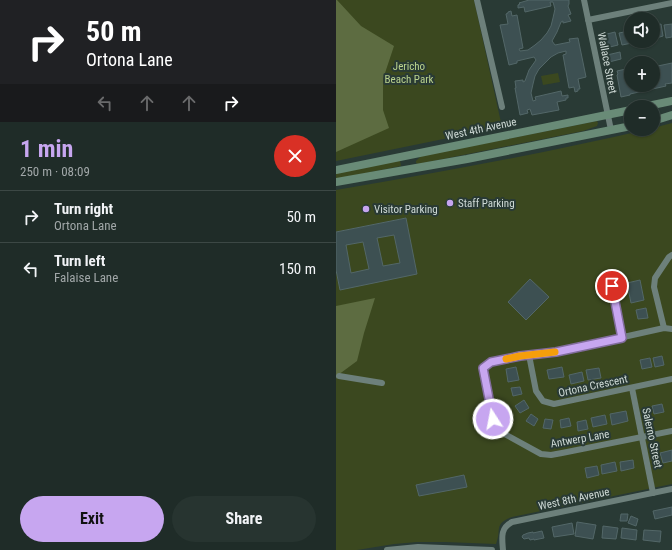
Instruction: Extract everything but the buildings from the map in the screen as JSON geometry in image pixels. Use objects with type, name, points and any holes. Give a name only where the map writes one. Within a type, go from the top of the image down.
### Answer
[{"type":"main road","points":[[660,103],[672,101]]},
{"type":"main road","name":"West 4th Avenue","points":[[336,170],[624,111]]},
{"type":"main road","points":[[660,118],[672,115]]},
{"type":"main road","points":[[336,182],[467,159],[624,127]]},
{"type":"street","points":[[477,0],[502,107]]},
{"type":"street","name":"Wallace Street","points":[[584,0],[610,130]]},
{"type":"street","points":[[588,20],[672,3]]},
{"type":"street","points":[[664,328],[654,282],[662,267],[672,255]]},
{"type":"street","points":[[612,286],[622,338]]},
{"type":"street","points":[[529,355],[556,352],[664,328],[672,329]]},
{"type":"street","name":"Antwerp Lane","points":[[529,355],[491,362],[483,368],[493,419],[496,426],[501,432],[541,454],[551,455],[672,431]]},
{"type":"street","name":"Ortona Crescent","points":[[529,355],[536,392],[543,401],[554,404],[672,379]]},
{"type":"street","points":[[338,376],[382,383]]},
{"type":"street","name":"Salerno Street","points":[[632,388],[653,493]]},
{"type":"street","name":"West 8th Avenue","points":[[503,550],[503,531],[505,527],[512,522],[672,489]]},
{"type":"street","points":[[387,550],[418,547],[492,550]]},
{"type":"green space","name":"Jericho Beach Park","points":[[336,0],[474,0],[502,127],[336,161]]},
{"type":"green space","points":[[336,0],[361,26],[394,46],[383,79],[383,110],[389,128],[336,152]]},
{"type":"green space","points":[[558,73],[560,82],[543,85],[541,76]]},
{"type":"green space","points":[[597,121],[597,126],[583,131],[418,164],[416,163],[421,156]]},
{"type":"green space","points":[[672,123],[672,484],[512,517],[502,522],[500,525],[496,544],[417,542],[357,550],[336,550],[336,190],[454,169],[624,135],[624,136],[660,136],[660,126]]},
{"type":"green space","points":[[400,160],[401,166],[336,179],[336,173]]},
{"type":"green space","points":[[375,298],[357,361],[338,375],[336,379],[336,306]]},
{"type":"slow traffic","points":[[506,359],[555,352]]},
{"type":"place","name":"Staff Parking","points":[[450,203]]},
{"type":"place","name":"Visitor Parking","points":[[366,209]]},
{"type":"route","points":[[493,419],[483,368],[491,362],[520,356],[556,352],[622,338],[612,286]]}]
